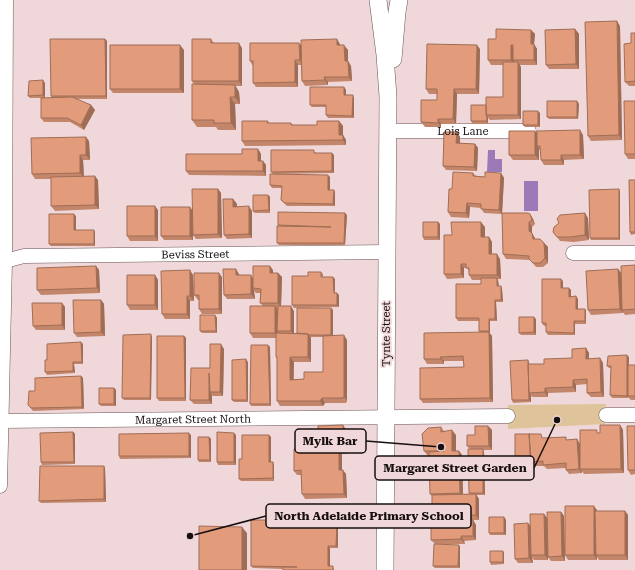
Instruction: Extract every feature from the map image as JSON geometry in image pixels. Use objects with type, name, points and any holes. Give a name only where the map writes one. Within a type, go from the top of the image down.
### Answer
[{"type":"street","points":[[0,486],[3,110],[6,0]]},
{"type":"street","name":"Tynte Street","points":[[378,0],[385,55],[388,97]]},
{"type":"street","name":"Tynte Street","points":[[385,570],[387,131],[388,97],[399,0]]},
{"type":"street","name":"Lois Lane","points":[[387,131],[539,132]]},
{"type":"street","name":"Beviss Street","points":[[2,261],[24,256],[386,252]]},
{"type":"street","points":[[574,253],[635,252]]},
{"type":"street","points":[[606,415],[635,415]]},
{"type":"street","name":"Margaret Street North","points":[[0,421],[508,416]]},
{"type":"shaded area","points":[[488,150],[495,150],[495,159],[502,159],[502,172],[487,172]]},
{"type":"shaded area","points":[[524,181],[538,181],[538,211],[524,211]]},
{"type":"shaded area","points":[[606,404],[605,424],[508,429],[508,405]]},
{"type":"building","points":[[617,21],[619,135],[588,136],[585,22]]},
{"type":"building","points":[[496,29],[531,30],[531,44],[534,44],[534,60],[513,60],[513,45],[511,45],[511,60],[488,60],[488,39],[496,39]]},
{"type":"building","points":[[575,29],[576,64],[546,65],[545,30]]},
{"type":"building","points":[[631,33],[635,33],[635,81],[625,82],[624,44],[631,43]]},
{"type":"building","points":[[50,39],[105,39],[106,96],[51,96]]},
{"type":"building","points":[[192,39],[211,39],[211,43],[239,43],[239,81],[192,81]]},
{"type":"building","points":[[337,39],[337,45],[344,45],[345,61],[348,61],[349,77],[324,77],[325,80],[302,81],[301,40]]},
{"type":"building","points":[[250,43],[299,43],[300,60],[295,60],[295,82],[253,83],[253,61],[250,61]]},
{"type":"building","points":[[427,44],[477,45],[476,89],[454,89],[453,119],[438,119],[438,123],[421,122],[421,100],[437,100],[437,89],[426,89]]},
{"type":"building","points":[[110,45],[180,45],[180,89],[110,89]]},
{"type":"building","points":[[503,62],[518,62],[518,115],[486,115],[486,97],[503,97]]},
{"type":"building","points":[[43,80],[43,95],[28,96],[29,81]]},
{"type":"building","points":[[192,84],[235,85],[235,97],[230,97],[231,123],[214,123],[214,120],[192,120]]},
{"type":"building","points":[[310,87],[344,87],[344,95],[353,95],[352,116],[326,115],[326,105],[310,105]]},
{"type":"building","points":[[72,97],[91,105],[81,125],[67,118],[41,118],[41,98]]},
{"type":"building","points":[[547,101],[577,101],[577,117],[547,117]]},
{"type":"building","points":[[624,101],[635,101],[635,154],[625,154]]},
{"type":"building","points":[[471,105],[486,105],[487,121],[471,121]]},
{"type":"building","points":[[523,111],[538,111],[538,125],[523,125]]},
{"type":"building","points":[[242,121],[268,121],[267,123],[291,123],[291,125],[317,125],[317,121],[339,121],[339,135],[343,135],[343,140],[242,141]]},
{"type":"building","points":[[580,130],[580,155],[561,155],[561,160],[541,160],[540,146],[537,146],[537,131]]},
{"type":"building","points":[[509,131],[535,131],[535,155],[509,155]]},
{"type":"building","points":[[444,132],[457,132],[456,143],[475,144],[474,167],[443,166]]},
{"type":"building","points":[[86,137],[86,155],[80,155],[80,173],[32,174],[31,138]]},
{"type":"building","points":[[242,149],[258,149],[258,161],[263,161],[263,171],[186,171],[186,154],[242,154]]},
{"type":"building","points":[[271,150],[314,150],[314,153],[332,153],[332,171],[271,172]]},
{"type":"building","points":[[453,172],[473,173],[473,176],[485,177],[485,172],[501,173],[499,210],[481,209],[481,204],[467,203],[466,213],[448,212],[449,189],[452,189]]},
{"type":"building","points":[[270,174],[328,175],[328,190],[334,190],[333,204],[285,203],[281,200],[282,186],[270,185]]},
{"type":"building","points":[[95,176],[95,205],[51,206],[51,177]]},
{"type":"building","points":[[629,180],[635,180],[635,232],[630,232]]},
{"type":"building","points":[[192,189],[218,189],[218,234],[193,235]]},
{"type":"building","points":[[619,189],[619,238],[590,238],[589,190]]},
{"type":"building","points":[[253,195],[268,195],[269,210],[253,211]]},
{"type":"building","points":[[223,199],[233,199],[233,207],[249,206],[249,234],[224,235]]},
{"type":"building","points":[[127,206],[155,206],[155,236],[127,236]]},
{"type":"building","points":[[161,207],[190,207],[190,236],[161,236]]},
{"type":"building","points":[[278,212],[345,213],[344,243],[277,243],[277,226],[331,227],[278,225]]},
{"type":"building","points":[[502,213],[530,214],[532,220],[529,222],[529,231],[532,233],[533,239],[540,239],[544,243],[545,258],[540,263],[533,263],[529,259],[529,256],[503,254]]},
{"type":"building","points":[[585,213],[585,235],[557,237],[553,232],[554,227],[559,223],[557,219],[560,215]]},
{"type":"building","points":[[49,214],[74,214],[74,230],[94,230],[94,244],[49,244]]},
{"type":"building","points":[[423,222],[438,222],[438,237],[423,237]]},
{"type":"building","points":[[451,222],[481,222],[481,237],[489,237],[489,254],[497,254],[497,275],[469,275],[469,268],[466,268],[466,264],[461,264],[461,274],[444,274],[444,235],[452,235]]},
{"type":"building","points":[[635,265],[635,309],[622,310],[621,266]]},
{"type":"building","points":[[96,266],[97,288],[37,290],[37,268]]},
{"type":"building","points":[[253,266],[270,266],[270,273],[278,273],[278,303],[260,303],[261,289],[253,288]]},
{"type":"building","points":[[223,269],[236,269],[236,275],[251,275],[251,294],[224,295]]},
{"type":"building","points":[[618,269],[620,309],[588,310],[586,271]]},
{"type":"building","points":[[190,270],[190,296],[187,296],[187,314],[162,314],[161,271]]},
{"type":"building","points":[[308,272],[321,272],[321,277],[333,277],[334,293],[337,293],[337,305],[292,305],[292,276],[308,276]]},
{"type":"building","points":[[194,273],[219,273],[219,309],[199,309],[199,295],[194,295]]},
{"type":"building","points":[[127,275],[155,275],[155,305],[127,305]]},
{"type":"building","points":[[481,278],[497,278],[497,286],[501,286],[501,300],[495,300],[495,319],[489,319],[489,331],[479,331],[479,318],[456,318],[456,284],[481,284]]},
{"type":"building","points":[[542,279],[561,279],[561,288],[569,288],[569,297],[576,296],[576,309],[585,309],[585,321],[574,321],[574,333],[546,332],[546,323],[542,323]]},
{"type":"building","points":[[73,300],[101,300],[101,332],[74,333]]},
{"type":"building","points":[[32,303],[62,303],[62,325],[33,326]]},
{"type":"building","points":[[250,306],[275,306],[275,333],[250,333]]},
{"type":"building","points":[[278,306],[291,306],[291,331],[277,331]]},
{"type":"building","points":[[297,308],[331,308],[331,335],[309,335],[297,333]]},
{"type":"building","points":[[200,315],[215,315],[216,331],[200,331]]},
{"type":"building","points":[[519,317],[534,317],[534,332],[519,333]]},
{"type":"building","points":[[489,332],[490,398],[420,399],[420,368],[464,367],[463,356],[440,357],[441,359],[424,359],[424,333]]},
{"type":"building","points":[[276,333],[308,334],[308,357],[290,357],[290,380],[304,379],[304,372],[323,372],[323,336],[344,335],[344,397],[322,398],[320,401],[277,401]]},
{"type":"building","points":[[151,334],[150,398],[122,398],[123,335]]},
{"type":"building","points":[[157,336],[184,336],[185,398],[157,398]]},
{"type":"building","points":[[81,342],[82,362],[73,362],[73,371],[45,372],[47,344]]},
{"type":"building","points":[[210,344],[221,344],[220,392],[210,392],[209,373],[209,400],[190,400],[191,368],[210,368]]},
{"type":"building","points":[[251,345],[268,345],[270,404],[250,404]]},
{"type":"building","points":[[586,348],[586,359],[600,358],[601,392],[587,393],[587,379],[573,380],[573,387],[545,388],[545,392],[529,393],[528,364],[544,364],[544,359],[572,358],[572,349]]},
{"type":"building","points":[[627,355],[627,396],[610,395],[611,366],[607,366],[608,356]]},
{"type":"building","points":[[246,359],[247,400],[232,400],[232,360]]},
{"type":"building","points":[[528,360],[529,400],[512,400],[510,361]]},
{"type":"building","points":[[628,365],[635,365],[635,396],[628,396]]},
{"type":"building","points":[[81,376],[82,407],[31,408],[28,405],[29,391],[35,391],[35,378]]},
{"type":"building","points":[[99,388],[114,388],[114,404],[99,404]]},
{"type":"building","points":[[343,425],[343,449],[339,449],[339,470],[343,470],[344,494],[302,494],[301,470],[294,471],[294,449],[318,448],[318,426]]},
{"type":"building","points":[[600,425],[620,425],[621,469],[580,469],[580,430],[597,430],[597,433],[600,433]]},
{"type":"building","points":[[475,426],[488,426],[489,446],[467,446],[467,435],[475,435]]},
{"type":"building","points":[[627,426],[635,426],[635,470],[628,470]]},
{"type":"building","points":[[441,427],[441,432],[452,430],[452,451],[459,451],[460,493],[430,494],[429,452],[444,451],[424,451],[422,434],[428,428]]},
{"type":"building","points":[[73,432],[74,462],[41,462],[40,433]]},
{"type":"building","points":[[217,432],[234,433],[234,462],[217,462]]},
{"type":"building","points":[[189,433],[189,456],[119,456],[119,434]]},
{"type":"building","points":[[515,434],[529,434],[530,473],[515,473]]},
{"type":"building","points":[[529,434],[541,434],[542,438],[566,437],[566,440],[577,439],[579,469],[566,470],[566,463],[543,465],[543,461],[531,462]]},
{"type":"building","points":[[242,435],[269,435],[269,462],[273,462],[273,478],[239,479],[239,459],[242,459]]},
{"type":"building","points":[[198,437],[209,437],[210,460],[198,460]]},
{"type":"building","points":[[468,449],[483,449],[483,493],[469,493]]},
{"type":"building","points":[[40,466],[104,466],[104,499],[39,501]]},
{"type":"building","points":[[476,494],[476,515],[432,516],[432,495]]},
{"type":"building","points":[[565,506],[594,506],[594,555],[565,555]]},
{"type":"building","points":[[595,511],[625,511],[625,555],[596,555]]},
{"type":"building","points":[[547,512],[561,512],[562,556],[548,557]]},
{"type":"building","points":[[307,513],[329,513],[329,524],[337,524],[336,546],[328,546],[328,566],[333,566],[333,570],[283,570],[283,567],[297,567],[251,566],[251,520],[307,520]]},
{"type":"building","points":[[530,514],[544,514],[545,555],[531,555]]},
{"type":"building","points":[[489,517],[504,517],[504,533],[489,533]]},
{"type":"building","points":[[473,520],[473,536],[461,536],[461,539],[431,540],[431,521]]},
{"type":"building","points":[[528,523],[529,558],[515,559],[514,524]]},
{"type":"building","points":[[199,526],[242,527],[242,570],[199,570]]},
{"type":"building","points":[[434,544],[459,545],[458,566],[433,566]]},
{"type":"building","points":[[490,551],[503,551],[503,562],[490,562]]},
{"type":"place","name":"Margaret Street Garden","points":[[557,420]]},
{"type":"place","name":"Mylk Bar","points":[[441,447]]},
{"type":"place","name":"North Adelaide Primary School","points":[[190,536]]}]
